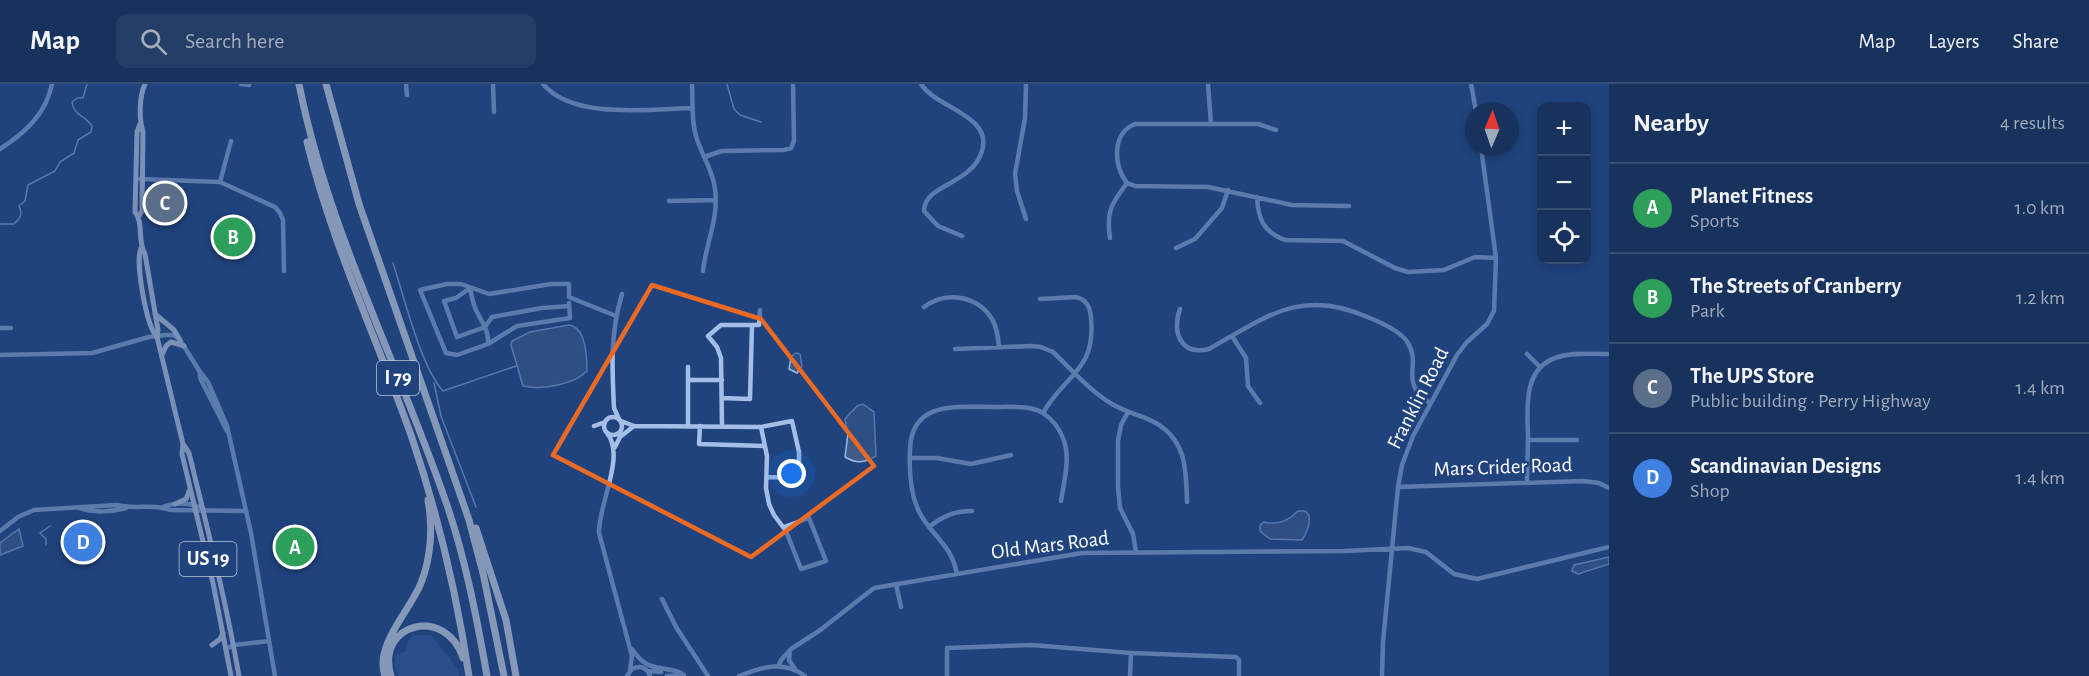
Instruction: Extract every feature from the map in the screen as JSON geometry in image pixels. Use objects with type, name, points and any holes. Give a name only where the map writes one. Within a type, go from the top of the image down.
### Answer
[{"type":"highway","points":[[297,84],[304,130],[319,186],[419,463],[444,548],[460,622],[468,676]]},
{"type":"highway","name":"I 79","points":[[297,84],[311,141],[338,225],[449,511],[474,608],[487,676]]},
{"type":"highway","name":"I 79","points":[[326,84],[359,204],[475,541],[504,676]]},
{"type":"highway","points":[[436,424],[486,557],[506,620],[516,676]]},
{"type":"highway","points":[[385,676],[382,666],[384,650],[415,597],[428,558],[430,518],[419,463]]},
{"type":"highway","points":[[391,676],[388,660],[392,643],[405,631],[417,626],[425,626],[439,628],[454,639],[468,676]]},
{"type":"main road","name":"US 19","points":[[142,86],[140,124],[137,132],[138,179],[142,211],[139,216],[141,248],[145,254],[158,330],[157,337],[183,444],[182,454],[234,645],[239,676]]},
{"type":"main road","name":"US 19","points":[[141,248],[138,254],[144,293],[152,332],[157,337]]},
{"type":"main road","points":[[154,313],[174,330],[180,340]]},
{"type":"main road","points":[[162,357],[164,348],[169,343],[176,342],[184,346]]},
{"type":"main road","name":"US 19","points":[[183,444],[189,453],[231,676]]},
{"type":"main road","points":[[175,504],[186,499],[190,487]]},
{"type":"main road","points":[[212,645],[220,639],[223,631]]},
{"type":"street","points":[[0,149],[27,129],[38,117],[52,84]]},
{"type":"street","points":[[241,84],[249,85]]},
{"type":"street","points":[[406,84],[407,95]]},
{"type":"street","points":[[493,84],[494,112]]},
{"type":"street","points":[[704,157],[722,151],[791,148],[794,141],[793,84]]},
{"type":"street","points":[[921,84],[929,93],[975,122],[982,134],[982,152],[969,172],[957,181],[933,192],[924,204],[924,211],[938,226],[962,236]]},
{"type":"street","points":[[1026,84],[1025,118],[1015,174],[1018,198],[1026,219]]},
{"type":"street","points":[[1208,84],[1210,124]]},
{"type":"street","points":[[1471,84],[1474,102]]},
{"type":"street","points":[[546,85],[565,101],[590,108],[693,108]]},
{"type":"street","points":[[692,85],[694,127],[712,175],[716,200],[715,222],[703,271]]},
{"type":"street","points":[[1276,130],[1258,124],[1135,124],[1129,126],[1121,134],[1118,144],[1119,169],[1127,183],[1142,186],[1208,187],[1292,205],[1349,206]]},
{"type":"street","points":[[220,182],[231,141]]},
{"type":"street","name":"Franklin Road","points":[[1382,676],[1383,642],[1402,465],[1409,445],[1430,403],[1461,348],[1491,319],[1494,310],[1496,258],[1482,156]]},
{"type":"street","points":[[138,179],[220,182],[273,206],[280,213],[283,223],[284,271]]},
{"type":"street","points":[[1110,238],[1108,213],[1114,200],[1127,183]]},
{"type":"street","points":[[1176,248],[1195,239],[1222,208],[1228,190]]},
{"type":"street","points":[[1257,197],[1260,219],[1276,237],[1285,240],[1343,241],[1400,270],[1442,271],[1475,257],[1496,258]]},
{"type":"street","points":[[669,201],[716,200]]},
{"type":"street","points":[[447,284],[461,284],[489,294],[551,284],[569,284],[569,297],[570,318],[517,326],[488,344],[457,355],[446,353],[420,290],[447,284]]},
{"type":"street","points":[[470,288],[477,312],[489,334],[488,344]]},
{"type":"street","points":[[470,288],[444,301],[457,337],[485,327],[492,316],[569,306]]},
{"type":"street","points":[[622,294],[613,338],[614,408],[622,427],[614,449],[610,481],[600,513],[599,533],[632,656],[651,674],[670,671],[684,675]]},
{"type":"street","points":[[569,297],[616,316]]},
{"type":"street","points":[[924,307],[932,301],[946,297],[962,298],[975,303],[993,320],[999,347]]},
{"type":"street","points":[[1040,299],[1082,298],[1089,307],[1092,328],[1088,355],[1043,413]]},
{"type":"street","points":[[1180,309],[1175,321],[1179,339],[1187,347],[1198,350],[1209,349],[1260,319],[1288,308],[1320,305],[1354,310],[1381,322],[1405,338],[1411,351],[1412,380],[1415,390],[1430,403]]},
{"type":"street","points":[[722,426],[721,355],[708,336],[721,325],[759,325],[760,310]]},
{"type":"street","points":[[722,398],[750,399],[752,325]]},
{"type":"street","points":[[0,328],[11,328]]},
{"type":"street","points":[[0,355],[89,354],[157,337],[171,335],[180,340],[200,372],[200,378],[227,431],[236,458],[275,676]]},
{"type":"street","points":[[1232,336],[1246,358],[1248,386],[1260,403]]},
{"type":"street","points":[[955,349],[1032,346],[1048,349],[1110,403],[1156,423],[1175,441],[1185,460],[1187,502]]},
{"type":"street","points":[[1527,354],[1540,367]]},
{"type":"street","points":[[1527,483],[1527,396],[1540,367],[1556,357],[1566,355],[1609,354]]},
{"type":"street","points":[[688,367],[688,426]]},
{"type":"street","points":[[688,380],[722,380]]},
{"type":"street","points":[[957,574],[949,550],[921,516],[913,494],[911,441],[917,426],[927,414],[942,408],[1012,407],[1033,409],[1043,413],[1058,427],[1065,444],[1066,461],[1061,501]]},
{"type":"street","points":[[614,408],[606,421],[606,432],[611,438],[614,449]]},
{"type":"street","points":[[1128,412],[1121,425],[1118,441],[1118,487],[1120,508],[1133,534],[1136,552]]},
{"type":"street","points":[[618,434],[613,435],[594,426],[613,417],[634,426],[761,427],[792,421],[799,452],[799,478],[767,477]]},
{"type":"street","points":[[614,449],[620,437],[634,426]]},
{"type":"street","points":[[700,426],[699,444],[765,446]]},
{"type":"street","points":[[761,427],[765,446],[769,504],[774,515],[784,527],[801,569],[826,561],[809,518],[784,527]]},
{"type":"street","points":[[1528,440],[1577,440]]},
{"type":"street","points":[[910,458],[937,458],[971,464],[1011,455]]},
{"type":"street","name":"Mars Crider Road","points":[[1398,487],[1583,481],[1599,483],[1609,488]]},
{"type":"street","points":[[0,531],[30,511],[42,509],[117,510],[175,504],[246,511]]},
{"type":"street","points":[[163,507],[170,510],[198,508]]},
{"type":"street","points":[[929,527],[943,517],[961,511],[972,511]]},
{"type":"street","name":"Old Mars Road","points":[[779,665],[780,660],[790,649],[819,631],[870,590],[1082,553],[1344,551],[1408,548],[1423,551],[1454,574],[1477,579],[1609,547]]},
{"type":"street","points":[[896,584],[901,607]]},
{"type":"street","points":[[662,599],[676,627],[708,676]]},
{"type":"street","points":[[226,647],[269,641]]},
{"type":"street","points":[[628,644],[646,664],[654,668],[674,670],[684,675]]},
{"type":"street","points":[[947,676],[947,648],[1032,645],[1236,657],[1239,660],[1239,676]]},
{"type":"street","points":[[790,649],[789,660],[797,671]]},
{"type":"street","points":[[1130,676],[1131,652]]},
{"type":"street","points":[[627,676],[632,656]]},
{"type":"street","points":[[738,676],[755,669],[779,665],[805,676]]},
{"type":"street","points":[[630,670],[641,667]]},
{"type":"street","points":[[667,676],[684,675]]},
{"type":"highlighted area","points":[[652,285],[761,319],[874,466],[751,557],[553,455]]},
{"type":"shaded area","points":[[226,231],[241,231],[241,244],[226,244]]},
{"type":"shaded area","points":[[569,325],[575,327],[582,337],[586,351],[587,371],[566,383],[539,387],[523,386],[511,345],[512,341],[530,332]]},
{"type":"shaded area","points":[[796,353],[800,354],[802,366],[797,373],[789,369],[791,357]]},
{"type":"shaded area","points":[[863,404],[874,412],[876,456],[857,462],[845,457],[848,433],[845,419],[857,406]]},
{"type":"shaded area","points":[[1298,511],[1305,511],[1309,515],[1308,528],[1302,540],[1270,539],[1260,531],[1260,525],[1264,522],[1282,521]]},
{"type":"shaded area","points":[[19,529],[23,546],[0,555],[0,543]]},
{"type":"shaded area","points":[[1609,557],[1609,564],[1578,574],[1572,571],[1574,565]]},
{"type":"shaded area","points":[[413,635],[431,635],[458,669],[459,676],[399,676],[395,666],[395,655],[406,651],[407,642]]},
{"type":"waterway","points":[[0,224],[14,224],[18,220],[21,212],[19,206],[25,201],[28,185],[55,171],[60,162],[74,153],[78,140],[91,132],[92,126],[77,113],[72,102],[77,98],[83,98],[87,84]]},
{"type":"waterway","points":[[727,84],[734,109],[740,115],[761,122]]},
{"type":"waterway","points":[[393,263],[420,349],[427,366],[443,391],[516,366]]},
{"type":"waterway","points":[[434,383],[441,416],[476,507]]},
{"type":"waterway","points":[[46,545],[46,539],[40,533],[50,526]]},
{"type":"place","name":"The UPS Store","points":[[165,203]]},
{"type":"place","name":"The Streets of Cranberry","points":[[233,237]]},
{"type":"place","name":"Scandinavian Designs","points":[[83,542]]},
{"type":"place","name":"Planet Fitness","points":[[295,547]]}]
